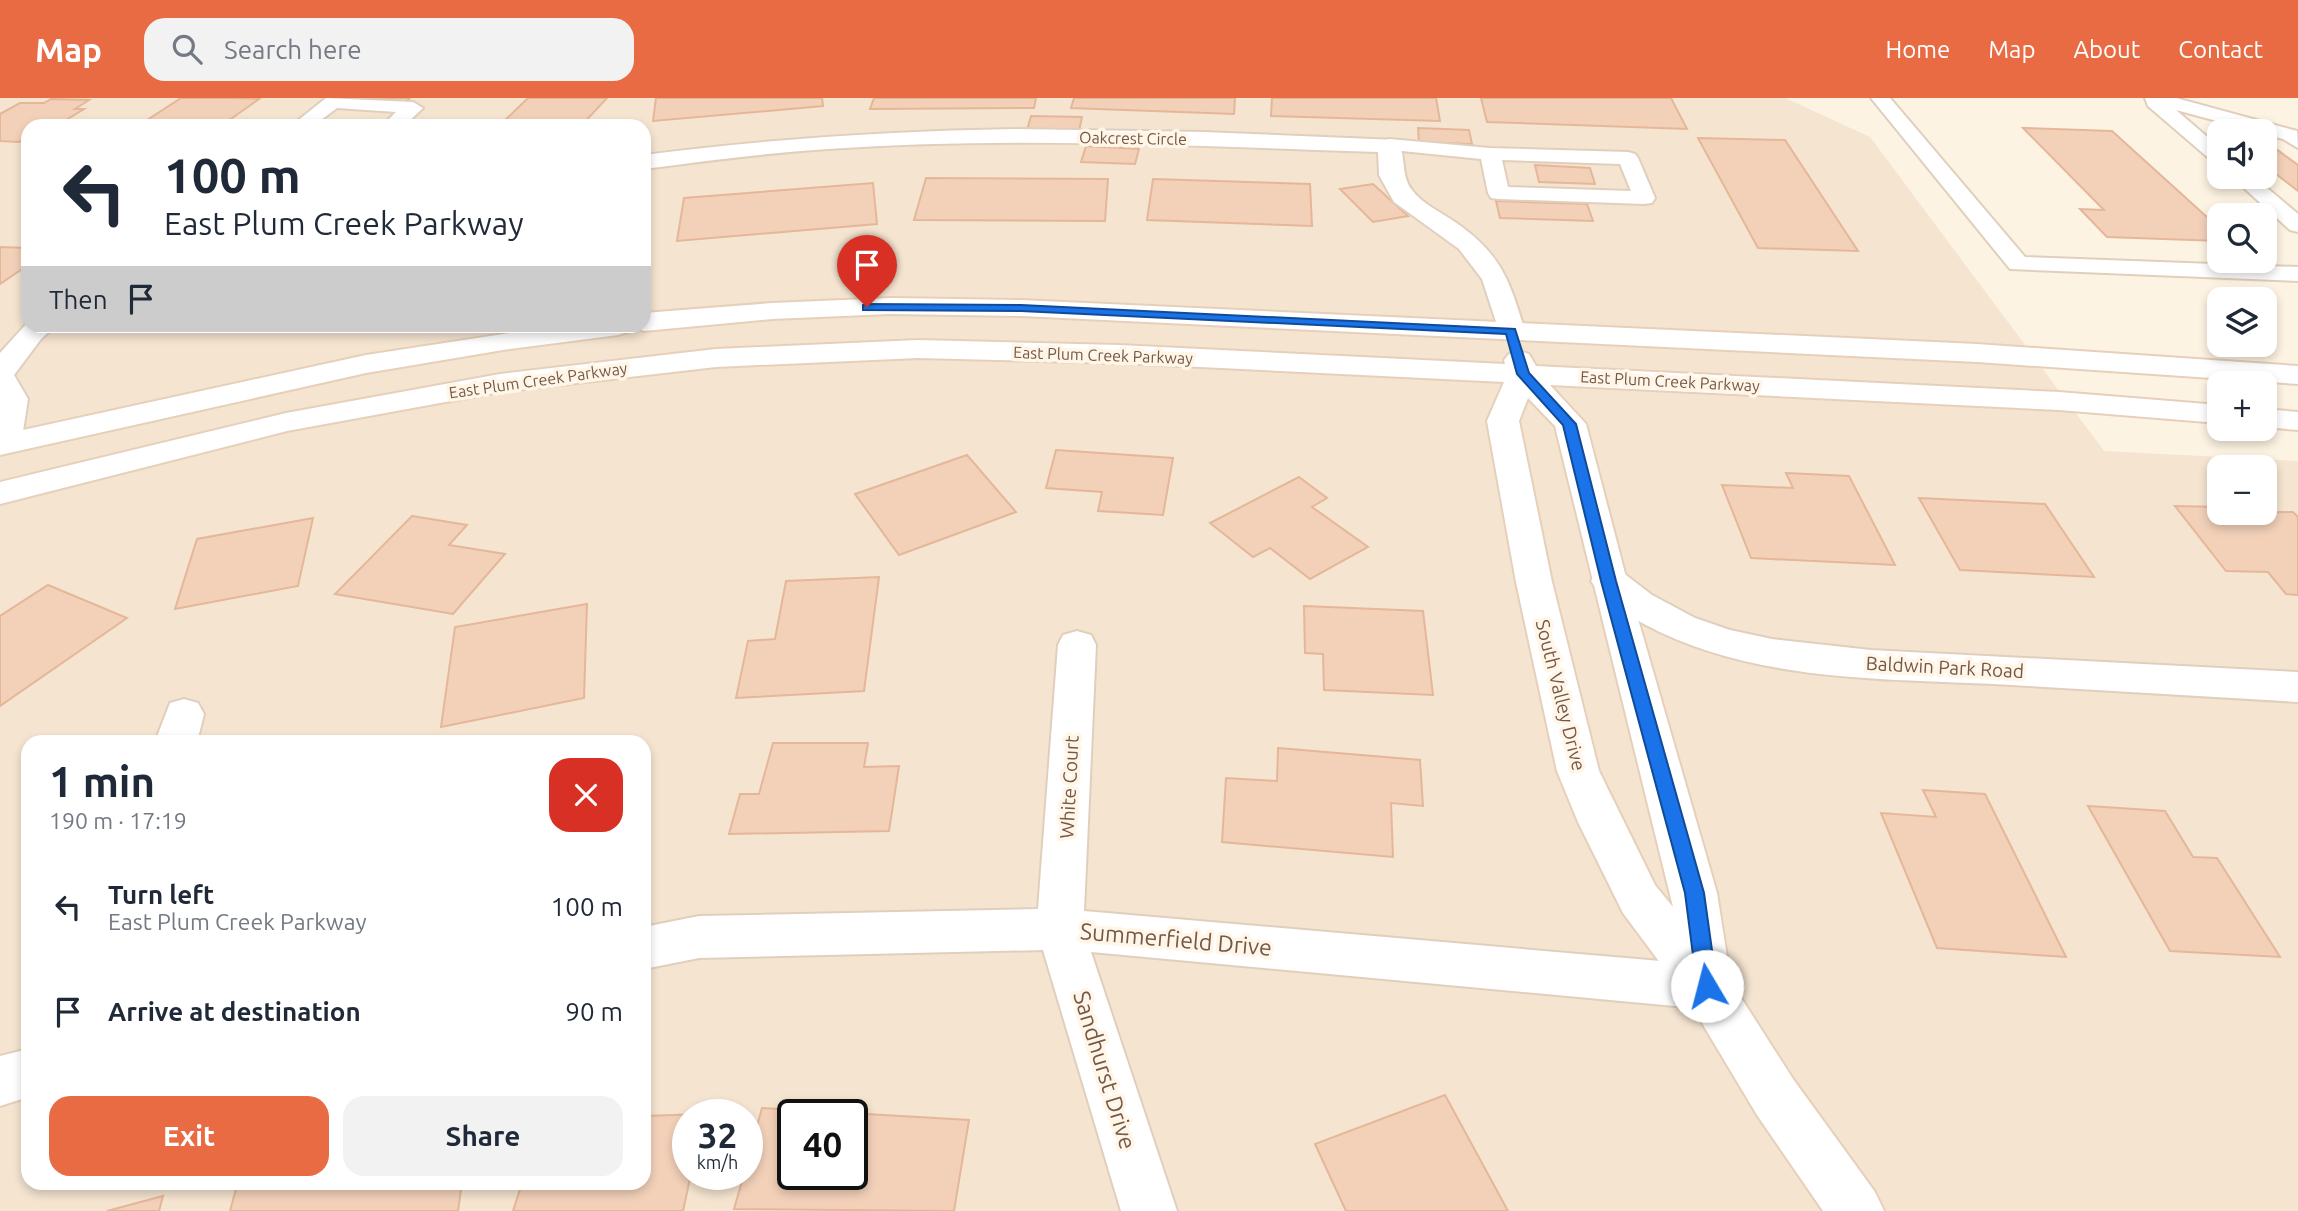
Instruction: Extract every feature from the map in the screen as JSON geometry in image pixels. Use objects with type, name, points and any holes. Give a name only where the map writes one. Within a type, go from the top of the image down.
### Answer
[{"type":"street","name":"Oakcrest Circle","points":[[651,161],[838,140],[1015,135],[1389,145]]},
{"type":"street","points":[[1389,145],[1391,175],[1403,197],[1468,243],[1495,278],[1511,331]]},
{"type":"street","points":[[651,321],[772,311],[891,306],[1130,312],[1977,353],[2298,375]]},
{"type":"street","name":"South Valley Drive","points":[[1511,331],[1523,374],[1570,424],[1609,581],[1694,893],[1707,986]]},
{"type":"street","points":[[31,333],[0,374],[13,399],[2,445],[366,364],[564,333]]},
{"type":"street","name":"East Plum Creek Parkway","points":[[0,493],[286,422],[500,383],[716,358],[918,348],[1119,354],[2059,401],[2207,413]]},
{"type":"street","name":"South Valley Drive","points":[[1523,374],[1503,421],[1534,582],[1578,771],[1639,899],[1707,986],[1775,1097],[1856,1211]]},
{"type":"street","points":[[2059,401],[2143,384],[2207,389]]},
{"type":"street","points":[[2277,395],[2298,397]]},
{"type":"street","points":[[2277,419],[2298,421]]},
{"type":"street","name":"Baldwin Park Road","points":[[1609,581],[1643,608],[1717,640],[1776,653],[1871,664],[2298,687]]},
{"type":"street","name":"White Court","points":[[1060,929],[1077,645]]},
{"type":"street","name":"Summerfield Drive","points":[[651,947],[699,937],[1060,929],[1707,986]]},
{"type":"street","name":"Sandhurst Drive","points":[[1060,929],[1149,1211]]},
{"type":"street","points":[[0,1081],[21,1075]]},
{"type":"lane","points":[[1880,98],[2018,264],[2298,274]]},
{"type":"lane","points":[[2152,98],[2290,135],[2298,142]]},
{"type":"lane","points":[[2152,98],[2207,146]]},
{"type":"lane","points":[[310,119],[333,102],[413,108],[400,119]]},
{"type":"lane","points":[[1389,145],[1490,154],[1628,158],[1644,198],[1499,193],[1490,154]]},
{"type":"lane","points":[[2256,189],[2298,225]]},
{"type":"shaded area","points":[[0,98],[1785,98],[1870,137],[2104,451],[2207,456],[2207,525],[2277,525],[2277,460],[2298,461],[2298,1211],[0,1211]]},
{"type":"building","points":[[181,98],[259,99],[231,119],[149,119]]},
{"type":"building","points":[[360,98],[410,98],[402,105],[353,104]]},
{"type":"building","points":[[528,98],[607,98],[588,119],[506,119]]},
{"type":"building","points":[[656,98],[822,98],[823,106],[653,121]]},
{"type":"building","points":[[874,98],[1036,98],[1034,108],[870,109]]},
{"type":"building","points":[[1074,98],[1235,98],[1234,114],[1071,108]]},
{"type":"building","points":[[1272,98],[1436,98],[1440,121],[1271,116]]},
{"type":"building","points":[[1481,98],[1671,98],[1687,129],[1487,122]]},
{"type":"building","points":[[51,99],[89,100],[75,109],[84,109],[68,119],[21,119],[21,141],[0,141],[0,114],[20,103],[44,103]]},
{"type":"building","points":[[1031,116],[1082,117],[1079,131],[1027,130]]},
{"type":"building","points":[[1418,128],[1469,130],[1472,144],[1419,142]]},
{"type":"building","points":[[2023,128],[2112,131],[2207,217],[2207,241],[2107,237],[2080,209],[2104,210]]},
{"type":"building","points":[[1698,138],[1785,140],[1858,251],[1758,248]]},
{"type":"building","points":[[1086,146],[1139,149],[1135,164],[1081,162]]},
{"type":"building","points":[[2277,150],[2298,165],[2298,191],[2277,175]]},
{"type":"building","points":[[1535,165],[1590,168],[1595,184],[1539,182]]},
{"type":"building","points":[[926,178],[1108,179],[1105,221],[914,220]]},
{"type":"building","points":[[1153,179],[1310,184],[1312,226],[1147,220]]},
{"type":"building","points":[[873,183],[877,224],[677,241],[684,198]]},
{"type":"building","points":[[1373,184],[1408,216],[1373,222],[1340,189]]},
{"type":"building","points":[[1496,201],[1587,204],[1593,221],[1500,218]]},
{"type":"building","points":[[0,247],[21,248],[21,270],[0,284]]},
{"type":"building","points":[[1056,450],[1173,458],[1163,515],[1098,511],[1102,492],[1046,488]]},
{"type":"building","points":[[967,455],[1016,512],[899,555],[855,494]]},
{"type":"building","points":[[1786,473],[1849,476],[1895,565],[1751,558],[1722,485],[1793,488]]},
{"type":"building","points":[[1299,477],[1327,498],[1312,507],[1368,547],[1310,579],[1270,548],[1253,557],[1210,523]]},
{"type":"building","points":[[1919,498],[2045,504],[2094,577],[1960,570]]},
{"type":"building","points":[[2175,506],[2207,507],[2207,525],[2277,525],[2277,512],[2293,512],[2298,517],[2298,595],[2286,594],[2268,572],[2226,571]]},
{"type":"building","points":[[412,516],[467,525],[449,545],[505,554],[453,614],[335,594]]},
{"type":"building","points":[[313,518],[298,586],[175,609],[197,539]]},
{"type":"building","points":[[879,577],[864,691],[736,698],[748,641],[775,639],[786,581]]},
{"type":"building","points":[[48,585],[127,618],[0,706],[0,616]]},
{"type":"building","points":[[587,604],[584,698],[441,727],[455,627]]},
{"type":"building","points":[[1304,606],[1423,611],[1433,695],[1324,690],[1323,654],[1305,653]]},
{"type":"building","points":[[773,743],[868,743],[864,767],[899,766],[889,831],[729,834],[740,794],[759,794]]},
{"type":"building","points":[[1278,748],[1420,760],[1423,806],[1391,803],[1393,857],[1222,842],[1226,778],[1277,781]]},
{"type":"building","points":[[1923,790],[1985,794],[2066,957],[1937,948],[1881,813],[1936,817]]},
{"type":"building","points":[[2088,806],[2165,811],[2193,857],[2217,858],[2280,957],[2170,951]]},
{"type":"building","points":[[1445,1095],[1508,1211],[1346,1211],[1315,1144]]},
{"type":"building","points":[[763,1108],[777,1109],[777,1190],[868,1190],[868,1114],[969,1120],[954,1211],[734,1209],[739,1190],[763,1190]]},
{"type":"building","points":[[672,1115],[672,1190],[688,1190],[683,1211],[513,1211],[520,1190],[651,1190],[651,1116]]},
{"type":"building","points":[[236,1190],[461,1190],[458,1211],[230,1211]]},
{"type":"building","points":[[163,1196],[159,1211],[107,1211]]},
{"type":"route","points":[[867,307],[1130,312],[1511,331],[1523,374],[1570,424],[1609,581],[1667,784],[1694,893],[1707,986]]}]
